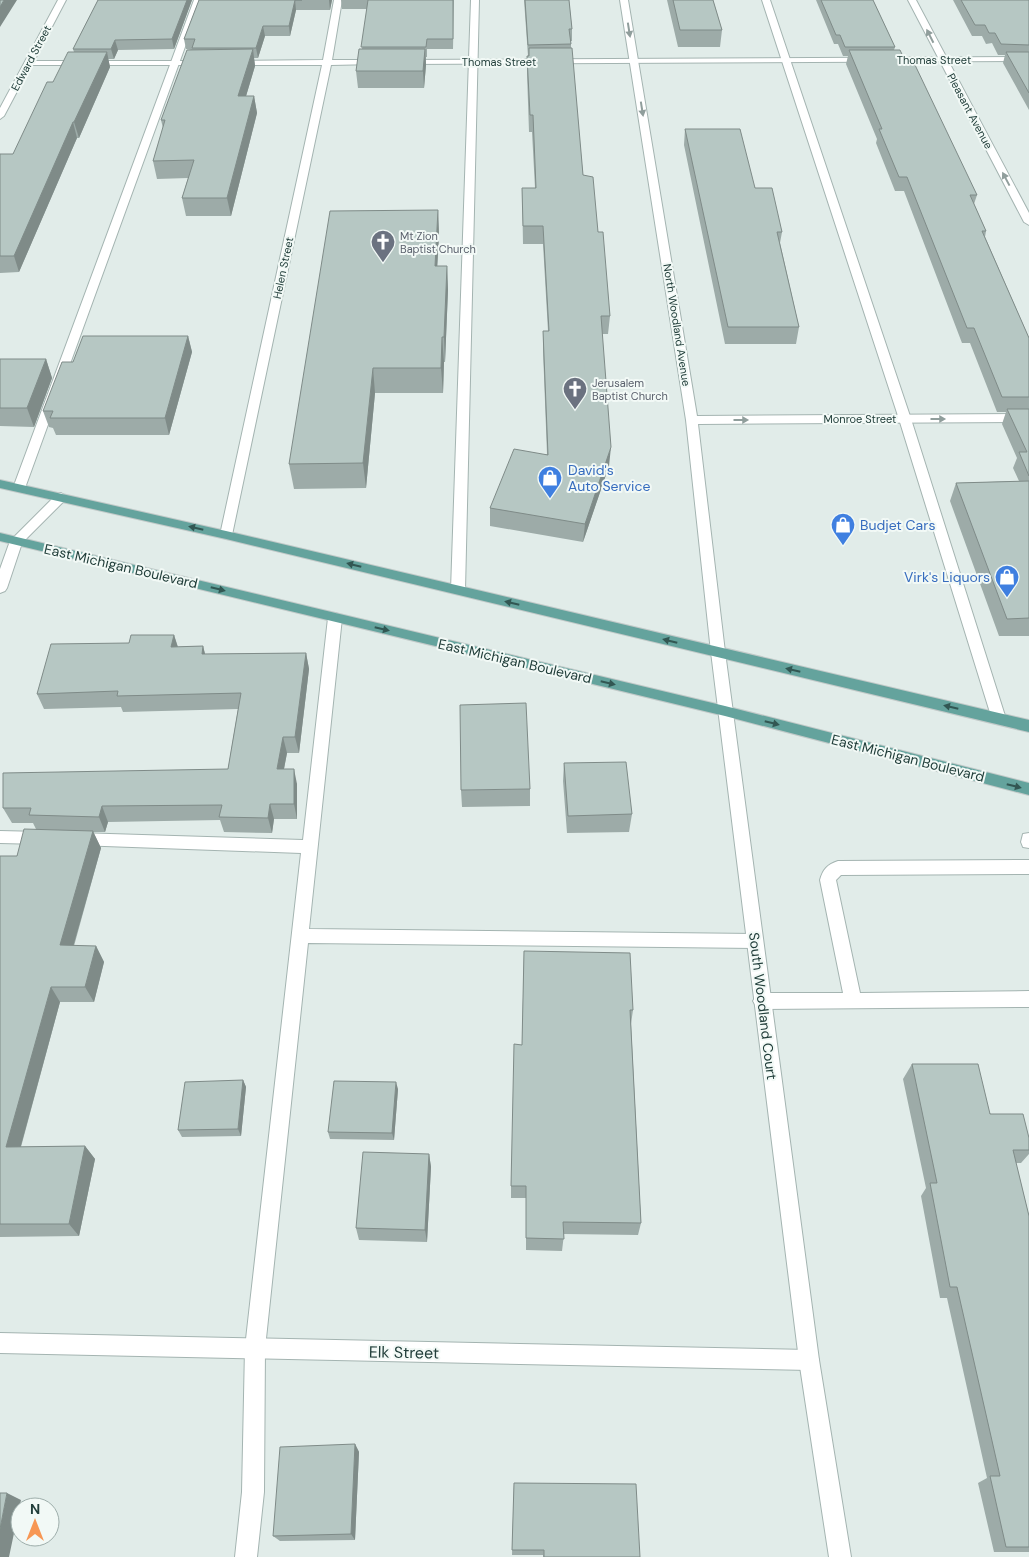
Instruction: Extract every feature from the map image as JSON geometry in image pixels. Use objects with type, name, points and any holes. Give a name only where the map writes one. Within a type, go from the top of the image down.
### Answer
[{"type":"main road","points":[[0,484],[226,535],[1029,726]]},
{"type":"main road","name":"East Michigan Boulevard","points":[[0,537],[725,711],[1029,789]]},
{"type":"street","name":"Edward Street","points":[[0,116],[62,0]]},
{"type":"street","points":[[19,488],[198,0]]},
{"type":"street","name":"Helen Street","points":[[226,535],[327,63],[338,0]]},
{"type":"street","points":[[458,590],[475,0]]},
{"type":"street","name":"North Woodland Avenue","points":[[624,0],[692,420],[718,652]]},
{"type":"street","points":[[766,0],[905,419],[999,719]]},
{"type":"street","name":"Pleasant Avenue","points":[[912,0],[1029,222]]},
{"type":"street","name":"Thomas Street","points":[[395,62],[1029,59]]},
{"type":"street","points":[[223,63],[386,62]]},
{"type":"street","points":[[29,63],[214,63]]},
{"type":"street","name":"Monroe Street","points":[[692,420],[1029,418]]},
{"type":"street","points":[[0,588],[16,541],[61,497]]},
{"type":"street","points":[[246,1557],[253,1492],[255,1348],[335,618]]},
{"type":"street","name":"South Woodland Court","points":[[718,652],[809,1360],[840,1557]]},
{"type":"street","points":[[0,836],[310,847]]},
{"type":"street","points":[[853,1000],[828,880],[830,873],[838,868],[1029,867]]},
{"type":"street","points":[[301,936],[755,941]]},
{"type":"street","points":[[762,1001],[1029,999]]},
{"type":"street","name":"Elk Street","points":[[0,1343],[809,1360]]},
{"type":"building","points":[[98,0],[187,0],[172,39],[115,40],[111,49],[73,49]]},
{"type":"building","points":[[199,0],[295,0],[289,26],[263,26],[256,48],[192,48],[195,39],[184,39]]},
{"type":"building","points":[[368,0],[453,0],[453,39],[427,39],[426,47],[361,47]]},
{"type":"building","points":[[525,0],[569,0],[572,29],[569,29],[571,44],[528,45]]},
{"type":"building","points":[[673,0],[713,0],[722,30],[680,30]]},
{"type":"building","points":[[821,0],[873,0],[895,47],[845,47],[840,35],[836,35]]},
{"type":"building","points":[[961,0],[1029,0],[1029,45],[1001,44],[995,33],[989,33],[985,25],[975,25]]},
{"type":"building","points":[[529,48],[572,48],[583,175],[593,177],[598,232],[603,232],[610,316],[601,316],[611,447],[585,524],[490,508],[514,449],[548,455],[543,331],[549,331],[543,226],[523,226],[522,188],[536,188],[533,115],[530,115],[527,56],[529,56]]},
{"type":"building","points":[[253,49],[238,96],[254,96],[227,198],[182,198],[194,160],[153,161],[165,120],[161,120],[187,50]]},
{"type":"building","points":[[359,49],[425,49],[423,71],[356,71]]},
{"type":"building","points":[[849,50],[900,50],[907,65],[915,65],[977,195],[970,195],[986,231],[982,231],[1029,338],[1029,397],[1002,397],[974,328],[967,328],[907,177],[899,177],[879,129],[882,129]]},
{"type":"building","points":[[68,52],[107,52],[73,122],[14,256],[0,256],[0,154],[13,154],[47,82],[53,82]]},
{"type":"building","points":[[1006,52],[1029,52],[1029,93]]},
{"type":"building","points":[[685,129],[740,129],[755,188],[772,188],[782,232],[777,232],[799,327],[728,327]]},
{"type":"building","points":[[438,210],[435,266],[447,266],[441,368],[373,368],[363,463],[289,464],[330,211]]},
{"type":"building","points":[[83,336],[188,336],[165,418],[50,418],[53,411],[43,411],[62,362],[73,362]]},
{"type":"building","points":[[0,359],[46,359],[27,408],[0,408]]},
{"type":"building","points":[[1007,409],[1029,409],[1029,476],[1019,452],[1027,452]]},
{"type":"building","points":[[1029,481],[1029,618],[1007,619],[956,483]]},
{"type":"building","points":[[131,635],[174,635],[171,647],[203,646],[202,654],[306,653],[295,737],[283,737],[277,769],[294,769],[294,804],[270,804],[268,818],[219,817],[222,805],[102,806],[99,817],[29,815],[31,808],[3,808],[3,773],[228,769],[241,693],[117,696],[118,691],[37,694],[51,644],[129,643]]},
{"type":"building","points":[[526,703],[530,789],[461,790],[460,705]]},
{"type":"building","points":[[626,762],[632,814],[568,816],[564,763]]},
{"type":"building","points":[[24,829],[93,831],[60,945],[96,946],[85,987],[51,987],[6,1147],[85,1146],[69,1224],[0,1224],[0,856],[17,856]]},
{"type":"building","points":[[524,951],[630,953],[633,1010],[630,1010],[641,1223],[563,1222],[564,1239],[526,1238],[526,1186],[511,1186],[514,1044],[522,1045]]},
{"type":"building","points":[[912,1064],[978,1064],[990,1114],[1023,1114],[1029,1138],[1029,1150],[1013,1150],[1029,1216],[1029,1547],[1006,1547],[990,1476],[1000,1476],[957,1287],[950,1287],[930,1183],[937,1183]]},
{"type":"building","points":[[243,1080],[238,1129],[178,1130],[185,1082]]},
{"type":"building","points":[[334,1081],[396,1082],[392,1133],[328,1132]]},
{"type":"building","points":[[363,1152],[429,1154],[425,1230],[356,1228]]},
{"type":"building","points":[[355,1444],[351,1534],[273,1536],[280,1447]]},
{"type":"building","points":[[514,1483],[636,1484],[640,1557],[544,1557],[544,1550],[512,1550]]},
{"type":"building","points":[[0,1493],[7,1493],[0,1529]]},
{"type":"place","name":"Mt Zion Baptist Church","points":[[383,263]]},
{"type":"place","name":"Jerusalem Baptist Church","points":[[575,410]]},
{"type":"place","name":"David's Auto Service","points":[[550,499]]},
{"type":"place","name":"Budjet Cars","points":[[843,546]]},
{"type":"place","name":"Virk's Liquors","points":[[1007,598]]}]
